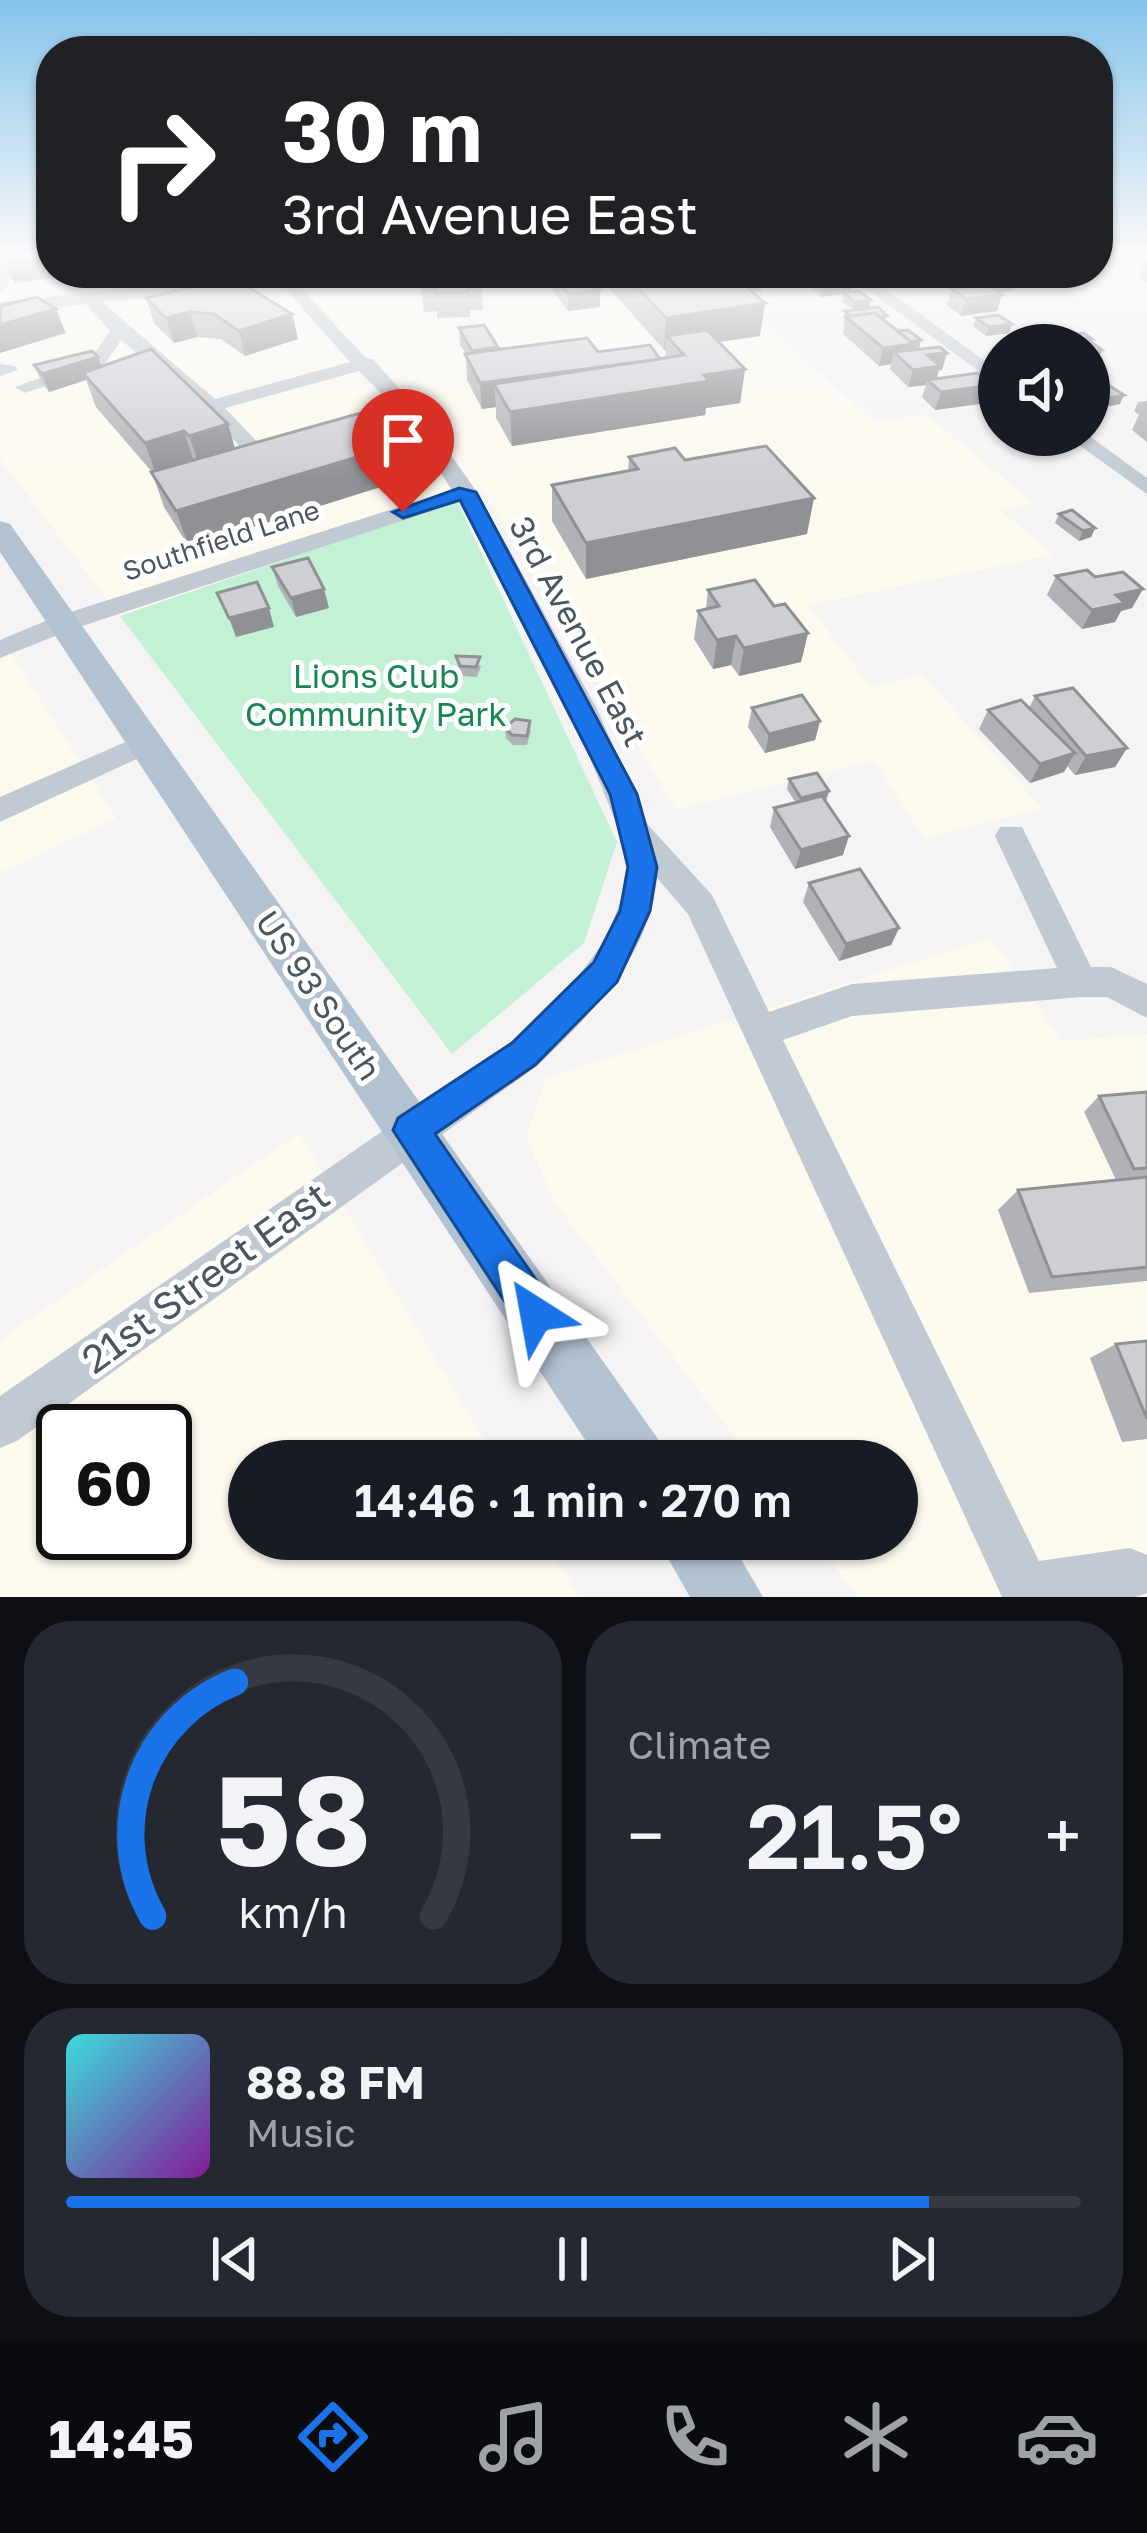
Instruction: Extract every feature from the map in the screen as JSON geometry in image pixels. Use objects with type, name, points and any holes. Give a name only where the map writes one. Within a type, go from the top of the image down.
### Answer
[{"type":"main road","name":"US 93 South","points":[[0,530],[623,1440]]},
{"type":"main road","points":[[704,1560],[729,1597]]},
{"type":"street","points":[[24,387],[96,364],[118,332]]},
{"type":"street","points":[[121,332],[212,406],[277,474]]},
{"type":"street","name":"3rd Avenue East","points":[[337,332],[428,434],[466,492],[624,794],[638,834],[642,867],[635,911],[616,958],[596,985],[524,1054],[411,1130]]},
{"type":"street","points":[[933,332],[978,365]]},
{"type":"street","points":[[212,406],[367,363]]},
{"type":"street","points":[[1104,456],[1147,488]]},
{"type":"street","name":"Southfield Lane","points":[[0,650],[64,623],[466,492]]},
{"type":"street","points":[[305,511],[326,536]]},
{"type":"street","points":[[0,810],[146,743]]},
{"type":"street","points":[[638,834],[700,905],[1025,1589],[1130,1574]]},
{"type":"street","points":[[1011,836],[1081,982]]},
{"type":"street","points":[[760,1032],[852,1000],[1106,980],[1147,1002]]},
{"type":"street","name":"21st Street East","points":[[0,1424],[411,1130]]},
{"type":"shaded area","points":[[0,332],[774,332],[876,423],[926,414],[1033,503],[1000,510],[1053,555],[808,605],[871,688],[923,675],[1042,808],[924,839],[874,760],[676,809],[482,490],[120,616],[0,459]]},
{"type":"shaded area","points":[[0,636],[116,818],[0,873]]},
{"type":"shaded area","points":[[991,938],[1061,1041],[1147,1034],[1147,1597],[858,1597],[829,1560],[918,1560],[918,1440],[737,1440],[555,1203],[526,1137],[546,1078]]},
{"type":"shaded area","points":[[299,1133],[484,1440],[228,1440],[228,1560],[557,1560],[579,1597],[0,1597],[0,1340]]},
{"type":"green space","name":"Lions Club Community Park","points":[[457,501],[617,842],[584,943],[452,1054],[120,616]]},
{"type":"building","points":[[461,332],[488,332],[498,347],[472,351]]},
{"type":"building","points":[[708,332],[745,369],[704,375],[709,381],[510,412],[494,384],[684,355],[667,336]]},
{"type":"building","points":[[863,332],[898,332],[914,344],[883,348]]},
{"type":"building","points":[[899,332],[910,332],[921,340],[911,342]]},
{"type":"building","points":[[587,338],[598,352],[650,345],[660,359],[480,383],[465,354]]},
{"type":"building","points":[[940,347],[947,353],[927,355],[940,366],[913,370],[894,352]]},
{"type":"building","points":[[151,349],[228,424],[145,443],[83,373]]},
{"type":"building","points":[[92,351],[98,357],[42,374],[34,365]]},
{"type":"building","points":[[978,373],[978,387],[941,392],[927,380]]},
{"type":"building","points":[[368,411],[401,444],[176,511],[151,472]]},
{"type":"building","points":[[766,446],[814,498],[586,543],[552,485],[638,469],[629,457],[675,448],[685,460]]},
{"type":"building","points":[[1072,510],[1095,528],[1083,531],[1059,514]]},
{"type":"building","points":[[308,558],[324,589],[291,598],[272,567]]},
{"type":"building","points":[[1087,570],[1095,577],[1123,572],[1143,589],[1116,595],[1125,603],[1092,610],[1056,576]]},
{"type":"building","points":[[755,580],[774,606],[785,604],[808,633],[744,648],[736,636],[717,640],[698,611],[719,606],[708,590]]},
{"type":"building","points":[[257,582],[269,608],[229,618],[217,593]]},
{"type":"building","points":[[456,656],[480,657],[476,667],[460,666]]},
{"type":"building","points":[[1073,688],[1127,748],[1086,756],[1035,696]]},
{"type":"building","points":[[802,695],[820,721],[769,734],[752,708]]},
{"type":"building","points":[[1021,700],[1075,753],[1040,764],[988,710]]},
{"type":"building","points":[[515,719],[530,721],[527,736],[512,735],[505,728]]},
{"type":"building","points":[[817,773],[829,791],[801,798],[789,779]]},
{"type":"building","points":[[822,796],[849,836],[801,850],[774,808]]},
{"type":"building","points":[[860,869],[899,928],[846,944],[809,883]]},
{"type":"building","points":[[1147,1092],[1147,1168],[1134,1169],[1099,1096]]},
{"type":"building","points":[[1147,1177],[1147,1267],[1052,1277],[1018,1190]]},
{"type":"building","points":[[1147,1341],[1147,1419],[1116,1344]]},
{"type":"route","points":[[403,512],[466,492],[624,794],[638,834],[642,867],[635,911],[616,958],[586,997],[524,1054],[411,1130],[536,1314]]}]
